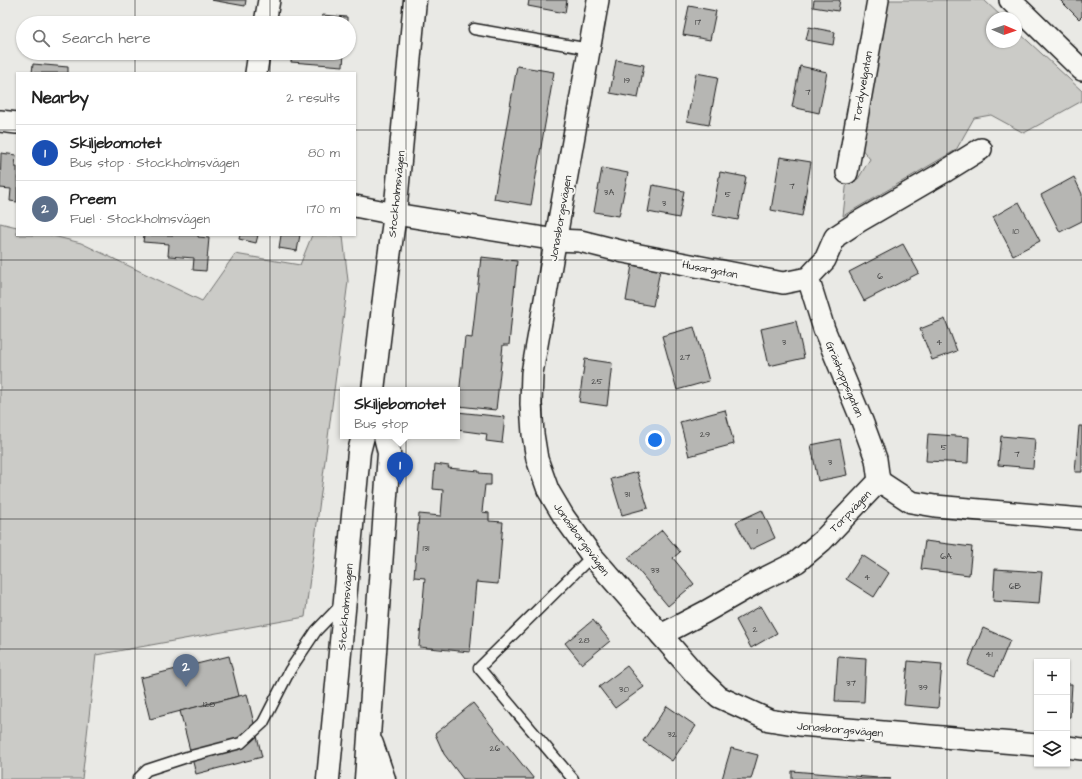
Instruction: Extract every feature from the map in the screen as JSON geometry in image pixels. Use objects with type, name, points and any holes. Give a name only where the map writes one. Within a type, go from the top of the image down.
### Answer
[{"type":"main road","name":"Stockholmsvägen","points":[[374,387],[395,214],[415,0]]},
{"type":"main road","name":"Stockholmsvägen","points":[[328,779],[359,452],[362,439]]},
{"type":"main road","points":[[366,779],[389,453],[386,439]]},
{"type":"main road","points":[[370,738],[384,779]]},
{"type":"street","points":[[266,16],[269,0]]},
{"type":"street","name":"Jonasborgsvägen","points":[[598,0],[532,373],[531,404],[537,459],[548,490],[564,518],[592,556],[696,675],[719,697],[769,720],[800,725],[1034,745]]},
{"type":"street","name":"Tordyvelgatan","points":[[847,173],[878,0]]},
{"type":"street","points":[[1010,0],[1082,70]]},
{"type":"street","points":[[256,72],[258,60]]},
{"type":"street","points":[[0,121],[16,123]]},
{"type":"street","points":[[808,278],[825,260],[835,237],[981,149]]},
{"type":"street","name":"Husargatan","points":[[356,206],[556,240],[580,241],[624,252],[783,283],[808,278]]},
{"type":"street","name":"Gräshoppsgatan","points":[[808,278],[824,329],[876,459],[879,481]]},
{"type":"street","name":"Torpvägen","points":[[661,635],[705,612],[760,580],[797,562],[822,541],[879,481],[911,502],[929,505],[1082,519]]},
{"type":"street","points":[[1070,747],[1082,749]]},
{"type":"lane","points":[[474,29],[590,49]]},
{"type":"lane","points":[[573,779],[479,668],[592,556]]},
{"type":"lane","points":[[138,779],[147,770],[187,757],[241,743],[263,723],[290,670],[316,632],[345,601]]},
{"type":"shaded area","points":[[886,0],[984,0],[997,12],[986,12],[986,48],[1022,48],[1022,36],[1082,91],[1082,101],[1024,133],[991,115],[974,118],[956,150],[843,216],[847,179],[858,179],[870,159],[856,142]]},
{"type":"shaded area","points":[[0,223],[16,227],[16,236],[53,236],[81,243],[202,301],[235,254],[300,265],[312,236],[343,236],[348,281],[305,617],[96,655],[82,779],[0,779]]},
{"type":"building","points":[[211,0],[246,0],[245,6]]},
{"type":"building","points":[[529,0],[567,0],[565,13],[528,6]]},
{"type":"building","points":[[814,0],[840,0],[838,11],[813,7]]},
{"type":"building","points":[[1060,0],[1082,0],[1082,16],[1079,19]]},
{"type":"building","points":[[689,6],[716,11],[710,40],[683,35]]},
{"type":"building","points":[[809,27],[835,32],[833,45],[806,40]]},
{"type":"building","points":[[291,60],[343,60],[343,66],[291,62]]},
{"type":"building","points":[[616,60],[644,65],[638,98],[610,93]]},
{"type":"building","points":[[33,64],[68,67],[68,72],[32,72]]},
{"type":"building","points":[[517,66],[554,72],[531,205],[494,199]]},
{"type":"building","points":[[800,66],[827,72],[819,113],[792,107]]},
{"type":"building","points":[[696,73],[718,77],[709,125],[687,121]]},
{"type":"building","points":[[1,153],[16,155],[16,202],[10,201],[11,189],[0,188]]},
{"type":"building","points":[[780,157],[811,162],[802,216],[771,210]]},
{"type":"building","points":[[602,168],[628,173],[619,216],[594,212]]},
{"type":"building","points":[[720,172],[746,177],[738,220],[712,215]]},
{"type":"building","points":[[1074,177],[1082,194],[1082,221],[1060,232],[1041,195]]},
{"type":"building","points":[[653,185],[684,191],[679,218],[648,212]]},
{"type":"building","points":[[1019,202],[1040,241],[1013,255],[993,217]]},
{"type":"building","points":[[144,236],[198,236],[209,238],[206,271],[193,270],[194,258],[168,256],[169,244],[143,242]]},
{"type":"building","points":[[240,236],[258,236],[256,243],[239,239]]},
{"type":"building","points":[[281,236],[300,236],[297,251],[279,248]]},
{"type":"building","points":[[903,244],[919,273],[864,301],[849,272]]},
{"type":"building","points":[[481,257],[517,261],[509,345],[503,345],[496,410],[460,406],[460,387],[465,337],[472,338]]},
{"type":"building","points":[[632,265],[660,270],[653,306],[626,301]]},
{"type":"building","points":[[945,319],[957,351],[932,360],[920,329]]},
{"type":"building","points":[[796,321],[804,358],[769,366],[761,329]]},
{"type":"building","points":[[694,327],[709,381],[677,390],[662,336]]},
{"type":"building","points":[[585,359],[612,363],[607,406],[579,402]]},
{"type":"building","points":[[725,410],[734,444],[689,456],[680,422]]},
{"type":"building","points":[[460,412],[505,417],[502,443],[486,441],[487,434],[460,430]]},
{"type":"building","points":[[1079,426],[1082,426],[1082,472],[1075,472]]},
{"type":"building","points":[[928,434],[969,437],[968,463],[926,461]]},
{"type":"building","points":[[1001,436],[1035,439],[1033,468],[998,465]]},
{"type":"building","points":[[840,439],[847,475],[818,481],[811,445]]},
{"type":"building","points":[[435,464],[449,466],[448,468],[479,471],[479,473],[491,474],[491,485],[485,485],[482,512],[489,513],[489,521],[503,522],[498,584],[476,582],[470,652],[419,647],[425,578],[414,577],[419,514],[441,516],[443,490],[433,489]]},
{"type":"building","points":[[637,472],[648,508],[622,515],[611,479]]},
{"type":"building","points":[[762,510],[775,538],[750,550],[736,522]]},
{"type":"building","points":[[662,530],[680,552],[673,558],[694,584],[668,606],[628,558]]},
{"type":"building","points":[[925,541],[972,547],[969,575],[921,569]]},
{"type":"building","points":[[862,555],[889,573],[874,597],[846,579]]},
{"type":"building","points":[[995,569],[1042,572],[1039,604],[993,601]]},
{"type":"building","points":[[761,606],[777,633],[751,648],[736,620]]},
{"type":"building","points":[[593,620],[610,641],[582,664],[565,643]]},
{"type":"building","points":[[983,628],[1010,640],[995,676],[968,665]]},
{"type":"building","points":[[229,656],[239,696],[150,719],[140,678]]},
{"type":"building","points":[[838,656],[866,658],[864,702],[835,701]]},
{"type":"building","points":[[908,661],[942,664],[938,708],[904,705]]},
{"type":"building","points":[[627,666],[644,687],[615,708],[599,687]]},
{"type":"building","points":[[1070,684],[1072,684],[1070,717]]},
{"type":"building","points":[[247,694],[262,757],[196,774],[180,711]]},
{"type":"building","points":[[473,703],[534,779],[463,779],[444,754],[435,734]]},
{"type":"building","points":[[667,706],[696,726],[672,761],[643,741]]},
{"type":"building","points":[[731,748],[758,755],[751,779],[722,779]]},
{"type":"building","points":[[792,771],[891,779],[792,779]]},
{"type":"place","name":"Skiljebomotet","points":[[400,485]]},
{"type":"place","name":"Preem","points":[[186,687]]}]
